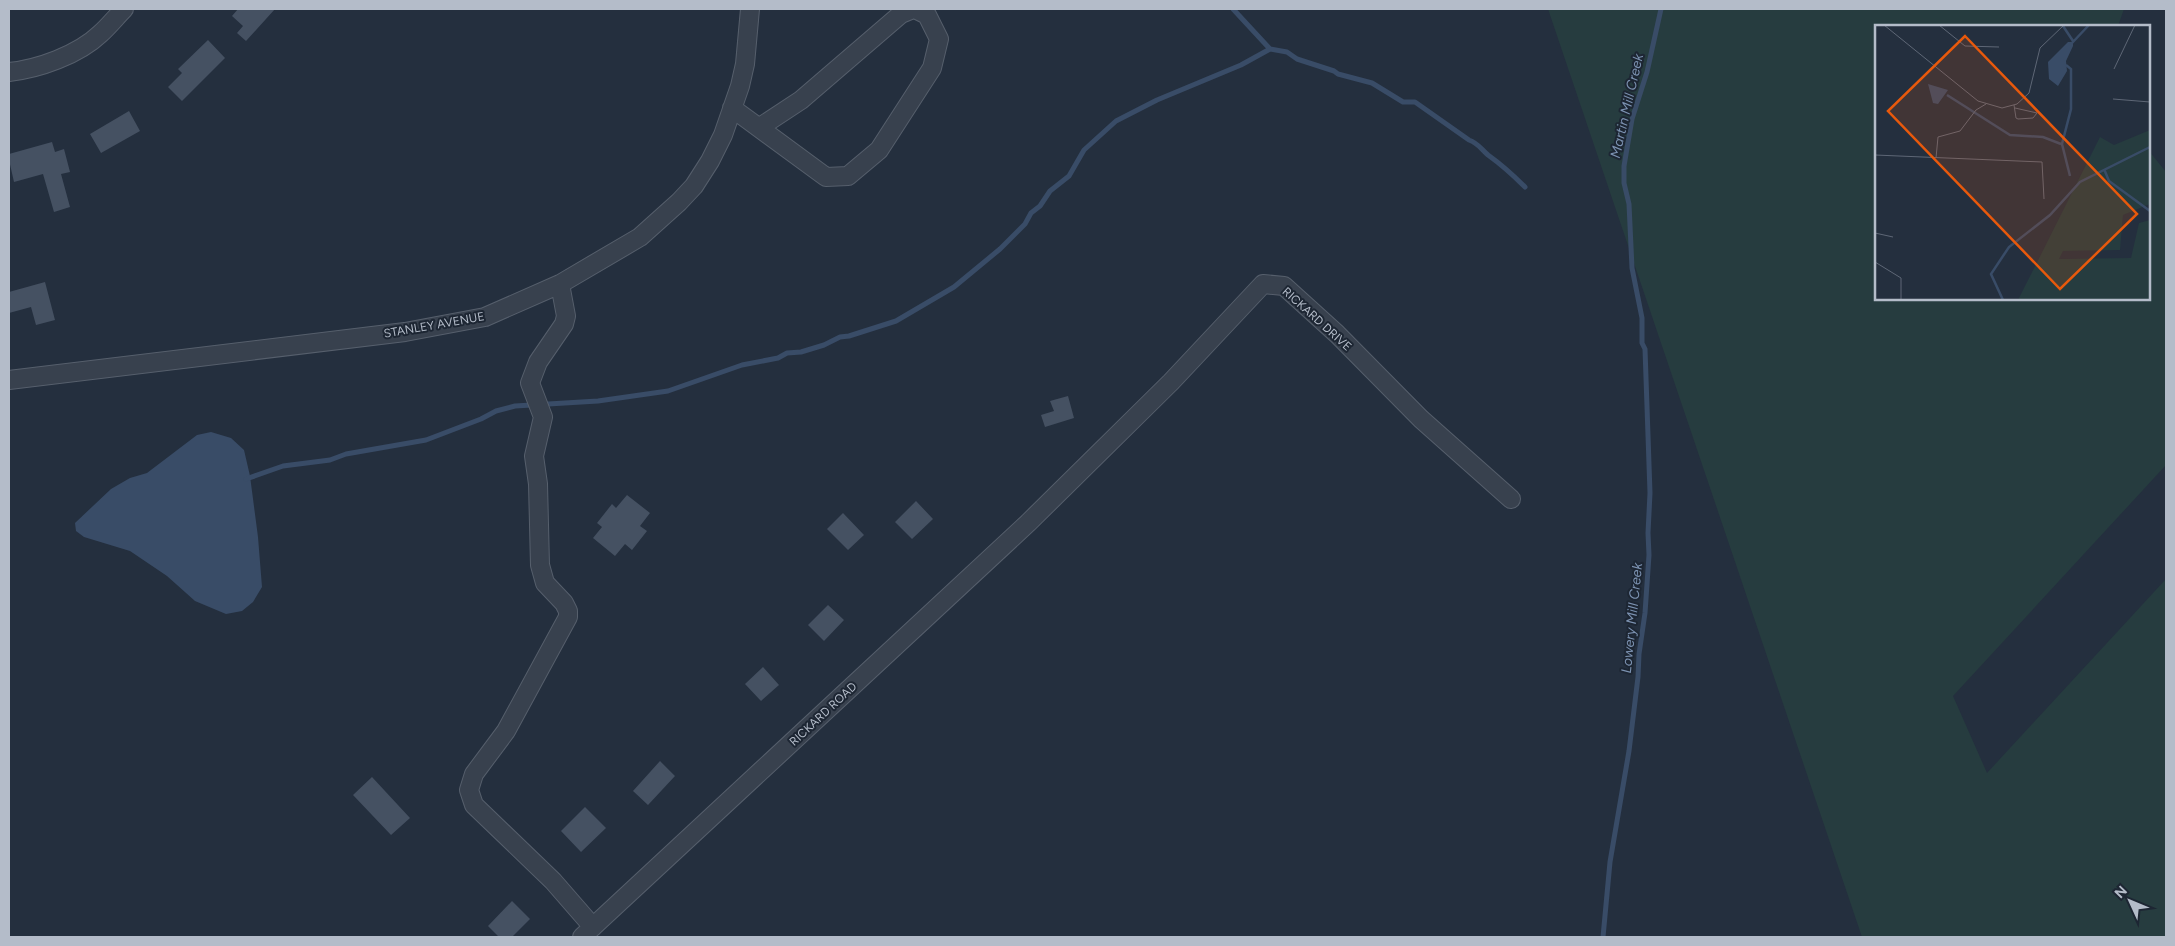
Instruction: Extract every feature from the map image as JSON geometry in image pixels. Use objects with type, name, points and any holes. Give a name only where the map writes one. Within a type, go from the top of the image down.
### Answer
[{"type":"street","points":[[9,72],[21,71],[62,58],[99,35],[124,9]]},
{"type":"street","name":"STANLEY AVENUE","points":[[9,380],[405,332],[485,317],[560,284],[640,237],[694,186],[710,161],[723,134],[732,108],[745,64],[750,9]]},
{"type":"street","points":[[732,108],[826,177],[848,176],[879,150],[932,68],[939,40],[927,15],[914,9],[901,14],[801,100],[760,127]]},
{"type":"street","points":[[560,284],[566,316],[564,324],[538,362],[530,383],[543,417],[534,456],[538,484],[540,565],[545,583],[564,603],[568,611],[568,617],[506,730],[474,774],[469,790],[474,805],[553,881],[588,932]]},
{"type":"street","name":"RICKARD DRIVE","points":[[1062,489],[1171,382],[1263,284],[1284,286],[1337,334],[1421,419],[1511,499]]},
{"type":"street","name":"RICKARD ROAD","points":[[588,932],[1028,523],[1062,489]]},
{"type":"green space","points":[[1548,9],[2124,9],[2118,25],[1875,25],[1875,300],[2150,300],[2150,152],[2166,172],[2166,465],[1953,696],[1987,773],[2166,579],[2166,937],[1862,937]]},
{"type":"water","points":[[211,432],[231,438],[244,450],[250,476],[258,537],[262,587],[253,602],[242,611],[226,614],[195,601],[167,576],[130,551],[84,537],[76,531],[75,523],[111,489],[130,478],[147,473],[197,435]]},
{"type":"building","points":[[238,9],[275,9],[246,41],[237,33],[243,26],[232,16]]},
{"type":"building","points":[[208,40],[225,58],[182,101],[168,87],[182,73],[178,69]]},
{"type":"building","points":[[129,111],[140,131],[101,153],[90,134]]},
{"type":"building","points":[[52,142],[55,152],[64,149],[70,172],[61,174],[70,207],[54,212],[43,174],[14,182],[9,160],[9,154]]},
{"type":"building","points":[[45,282],[55,320],[36,325],[31,307],[9,313],[9,292]]},
{"type":"building","points":[[1068,396],[1074,418],[1045,427],[1041,415],[1054,411],[1050,401]]},
{"type":"building","points":[[627,495],[650,513],[640,526],[647,531],[632,550],[625,544],[615,556],[593,538],[602,527],[597,523],[612,504],[616,508]]},
{"type":"building","points":[[916,501],[933,519],[912,539],[895,522]]},
{"type":"building","points":[[843,513],[864,535],[848,550],[827,529]]},
{"type":"building","points":[[828,605],[844,620],[824,641],[808,625]]},
{"type":"building","points":[[763,667],[779,685],[761,701],[745,684]]},
{"type":"building","points":[[660,761],[675,776],[648,805],[633,791]]},
{"type":"building","points":[[372,777],[410,818],[391,835],[353,795]]},
{"type":"building","points":[[585,807],[606,828],[581,852],[561,831]]},
{"type":"building","points":[[512,901],[530,919],[512,937],[499,937],[488,926]]},
{"type":"waterway","name":"Lowery Mill Creek","points":[[1233,9],[1270,49],[1287,52],[1297,59],[1338,74],[1372,83],[1403,102],[1415,102],[1477,144],[1525,187]]},
{"type":"waterway","name":"Lowery Mill Creek","points":[[1603,937],[1610,862],[1629,751],[1638,677],[1649,555],[1650,493],[1645,349],[1642,343],[1642,318],[1632,268],[1629,204],[1624,183],[1624,166],[1632,119],[1647,72],[1661,9]]},
{"type":"waterway","points":[[246,479],[283,466],[330,460],[346,454],[426,440],[481,419],[496,411],[515,406],[598,401],[668,391],[742,365],[778,358],[787,353],[801,352],[824,345],[840,337],[849,336],[896,321],[954,287],[1000,249],[1025,224],[1031,213],[1040,206],[1050,191],[1069,176],[1084,150],[1116,121],[1157,100],[1241,65],[1270,49]]},
{"type":"water label","name":"Martin Mill Creek","points":[[1627,106]]}]
